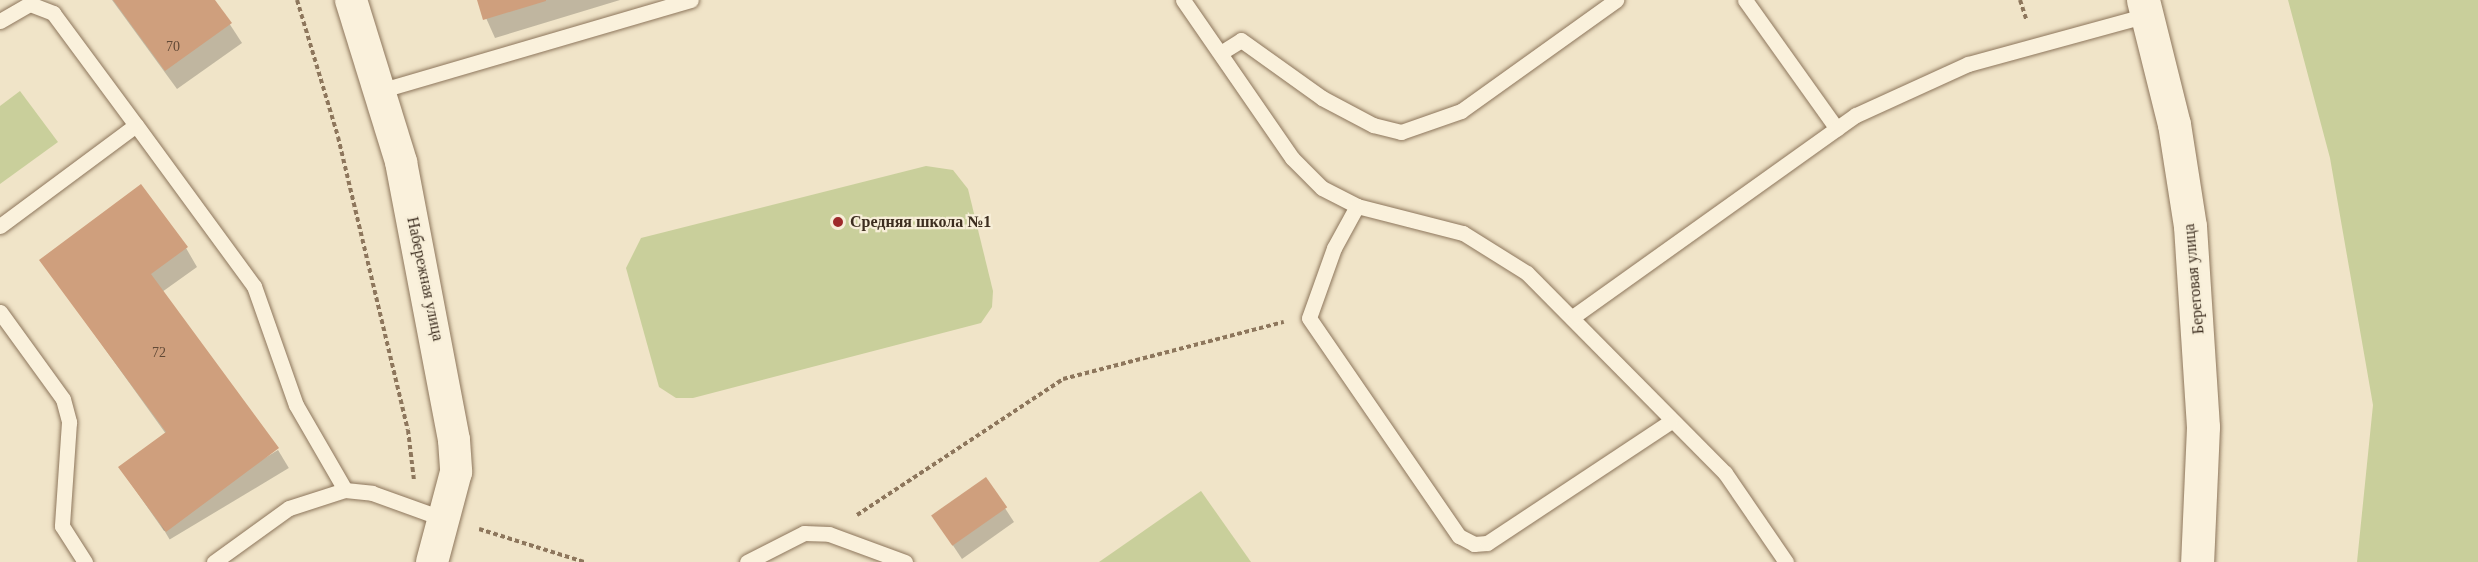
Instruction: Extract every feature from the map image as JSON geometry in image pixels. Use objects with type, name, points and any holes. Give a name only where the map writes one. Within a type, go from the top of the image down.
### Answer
[{"type":"main road","name":"Береговая улица","points":[[2145,7],[2174,124],[2200,338],[2197,562]]},
{"type":"street","name":"Набережная улица","points":[[351,0],[401,162],[441,353],[456,472],[447,520],[432,562]]},
{"type":"lane","points":[[379,91],[691,0]]},
{"type":"lane","points":[[1183,0],[1222,52],[1293,158],[1322,188],[1357,206],[1463,233],[1527,273],[1574,316],[1670,422],[1725,473],[1786,562]]},
{"type":"lane","points":[[1222,52],[1241,40],[1322,98],[1373,124],[1401,132],[1461,111],[1616,0]]},
{"type":"lane","points":[[1745,0],[1837,129]]},
{"type":"lane","points":[[0,21],[30,4],[53,13],[136,125],[254,286],[296,405],[345,490]]},
{"type":"lane","points":[[1574,316],[1837,129],[1968,64],[2145,7]]},
{"type":"lane","points":[[0,226],[136,125]]},
{"type":"lane","points":[[1357,206],[1334,248],[1309,318],[1459,536],[1474,544],[1487,543],[1670,422]]},
{"type":"lane","points":[[0,312],[63,399],[69,422],[62,526],[85,562]]},
{"type":"lane","points":[[214,562],[289,508],[345,490],[417,507],[447,520]]},
{"type":"lane","points":[[747,562],[804,533],[828,534],[905,562]]},
{"type":"path","points":[[297,0],[338,137],[408,430],[417,507]]},
{"type":"path","points":[[828,534],[1063,380],[1309,318]]},
{"type":"path","points":[[447,520],[584,562]]},
{"type":"green space","points":[[2288,0],[2478,0],[2478,562],[2357,562],[2373,405],[2330,158]]},
{"type":"green space","points":[[20,91],[58,142],[0,184],[0,106]]},
{"type":"green space","points":[[926,166],[953,170],[968,189],[993,291],[992,307],[981,323],[693,398],[676,398],[659,387],[626,268],[641,238]]},
{"type":"green space","points":[[1201,491],[1251,562],[1099,562]]},
{"type":"building","points":[[113,0],[215,0],[232,23],[165,71]]},
{"type":"building","points":[[477,0],[546,0],[546,1],[483,20]]},
{"type":"building","points":[[141,184],[188,247],[151,274],[279,448],[166,532],[118,467],[166,432],[39,260]]},
{"type":"building","points":[[986,477],[1007,507],[952,546],[931,515]]},
{"type":"place","name":"Средняя школа №1","points":[[838,222]]}]
